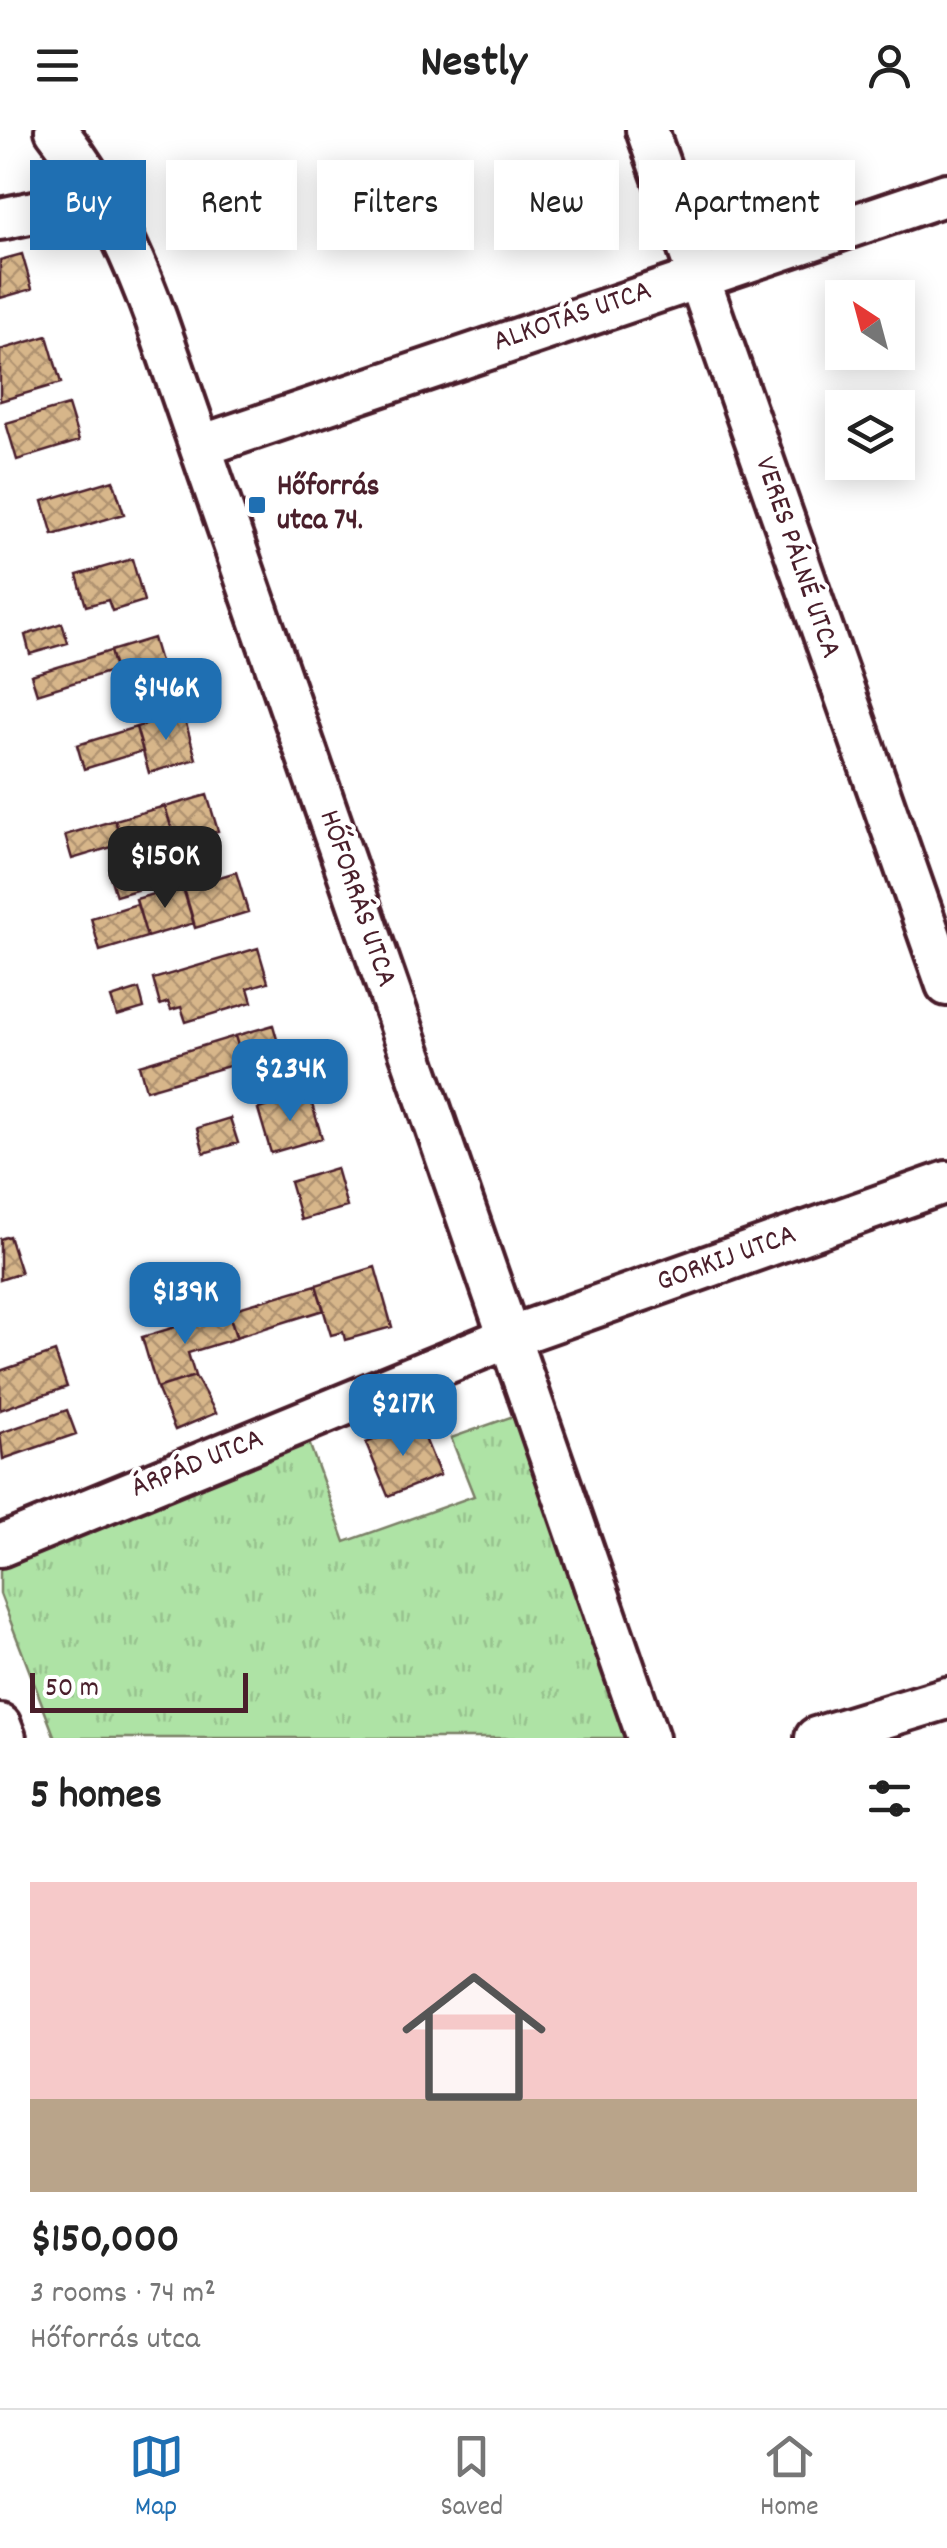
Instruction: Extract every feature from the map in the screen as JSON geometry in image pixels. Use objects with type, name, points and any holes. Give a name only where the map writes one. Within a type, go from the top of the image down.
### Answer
[{"type":"street","name":"HŐFORRÁS UTCA","points":[[56,130],[77,160]]},
{"type":"street","name":"VERES PÁLNÉ UTCA","points":[[647,130],[947,985]]},
{"type":"street","name":"ALKOTÁS UTCA","points":[[200,446],[947,194]]},
{"type":"street","points":[[0,219],[30,213]]},
{"type":"street","name":"HŐFORRÁS UTCA","points":[[127,250],[200,446],[648,1738]]},
{"type":"street","name":"GORKIJ UTCA","points":[[508,1338],[947,1182]]},
{"type":"street","name":"ÁRPÁD UTCA","points":[[0,1546],[508,1338]]},
{"type":"street","points":[[816,1738],[947,1698]]},
{"type":"street","points":[[0,1725],[4,1738]]},
{"type":"green space","points":[[516,1415],[629,1738],[55,1738],[0,1594],[0,1564],[307,1437],[345,1542],[474,1496],[451,1438]]},
{"type":"building","points":[[22,254],[32,289],[0,298],[0,260]]},
{"type":"building","points":[[47,336],[61,383],[0,401],[0,350]]},
{"type":"building","points":[[68,405],[79,441],[17,460],[6,423]]},
{"type":"building","points":[[113,480],[124,514],[53,535],[43,501]]},
{"type":"building","points":[[132,559],[144,601],[112,611],[108,600],[86,606],[77,575]]},
{"type":"building","points":[[62,623],[68,643],[30,654],[25,635]]},
{"type":"building","points":[[153,638],[166,682],[123,695],[110,651]]},
{"type":"building","points":[[110,651],[115,670],[37,694],[31,675]]},
{"type":"building","points":[[183,713],[196,759],[149,773],[136,727]]},
{"type":"building","points":[[136,727],[143,751],[84,769],[77,745]]},
{"type":"building","points":[[207,795],[218,831],[176,843],[165,807]]},
{"type":"building","points":[[165,806],[176,843],[127,858],[115,820]]},
{"type":"building","points":[[115,820],[122,844],[72,859],[65,835]]},
{"type":"building","points":[[150,861],[157,884],[116,896],[109,873]]},
{"type":"building","points":[[236,872],[248,912],[195,928],[183,888]]},
{"type":"building","points":[[183,885],[194,923],[147,937],[136,899]]},
{"type":"building","points":[[137,904],[147,937],[100,951],[91,918]]},
{"type":"building","points":[[258,948],[268,982],[248,988],[252,1002],[186,1022],[181,1007],[171,1010],[168,1002],[160,1005],[153,979]]},
{"type":"building","points":[[139,989],[144,1008],[117,1016],[111,998]]},
{"type":"building","points":[[273,1025],[280,1050],[243,1062],[235,1036]]},
{"type":"building","points":[[235,1036],[243,1062],[146,1090],[139,1065]]},
{"type":"building","points":[[309,1094],[322,1138],[271,1153],[258,1109]]},
{"type":"building","points":[[230,1118],[238,1143],[204,1153],[197,1128]]},
{"type":"building","points":[[336,1168],[347,1207],[301,1220],[290,1182]]},
{"type":"building","points":[[9,1236],[21,1273],[0,1280],[0,1239]]},
{"type":"building","points":[[375,1267],[392,1327],[345,1340],[343,1332],[331,1335],[316,1285]]},
{"type":"building","points":[[316,1285],[324,1310],[236,1337],[228,1311]]},
{"type":"building","points":[[228,1311],[237,1338],[188,1353],[195,1376],[157,1388],[142,1337]]},
{"type":"building","points":[[55,1352],[67,1387],[0,1410],[0,1371]]},
{"type":"building","points":[[195,1376],[216,1413],[175,1430],[157,1388]]},
{"type":"building","points":[[67,1410],[76,1434],[3,1459],[0,1433]]},
{"type":"building","points":[[418,1421],[440,1475],[388,1496],[366,1443]]},
{"type":"place","name":"Hőforrás utca 74.","points":[[257,505]]}]
